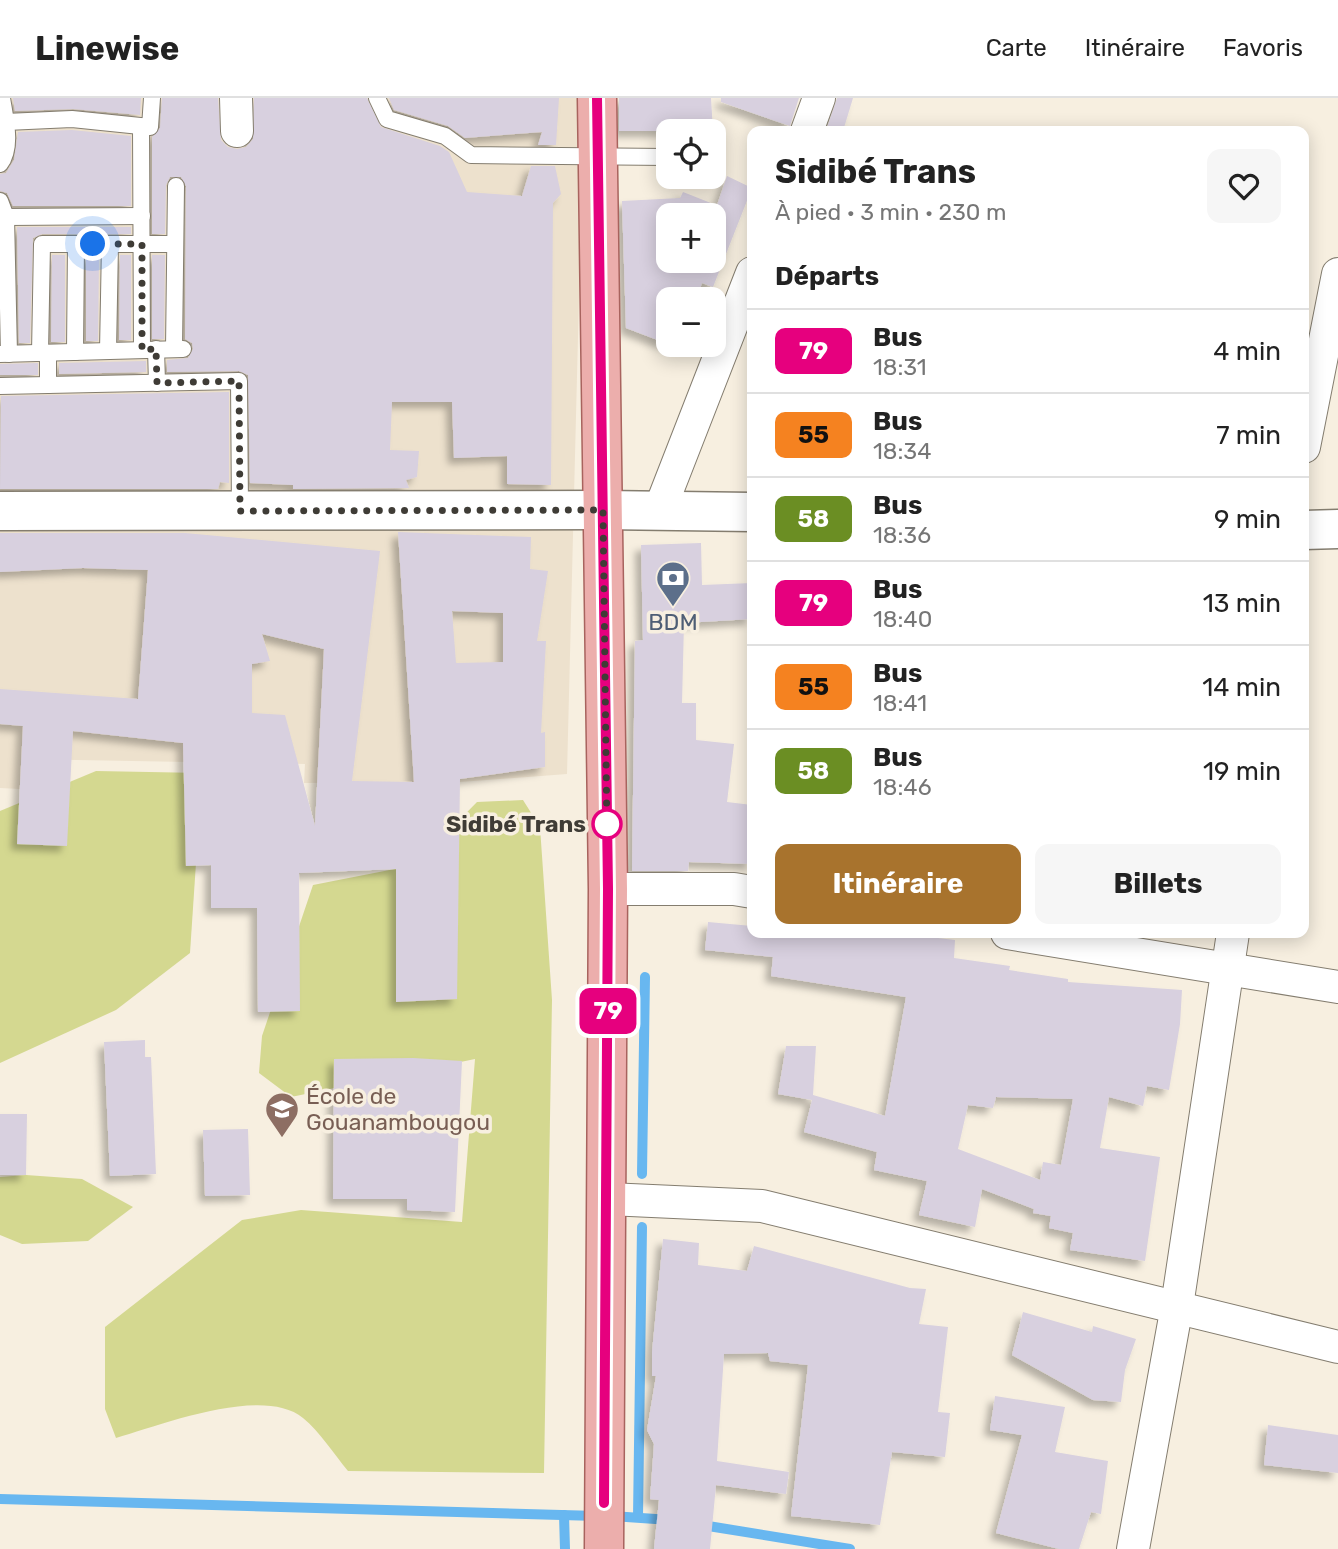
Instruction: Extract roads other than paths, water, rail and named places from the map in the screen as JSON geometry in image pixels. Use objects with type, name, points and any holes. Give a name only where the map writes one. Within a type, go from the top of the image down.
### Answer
[{"type":"main road","points":[[597,98],[608,889],[604,1527]]},
{"type":"main road","points":[[0,511],[660,509],[747,512]]},
{"type":"main road","points":[[1309,530],[1338,529]]},
{"type":"street","points":[[236,98],[237,131]]},
{"type":"street","points":[[809,126],[819,98]]},
{"type":"street","points":[[1309,422],[1338,274]]},
{"type":"street","points":[[660,509],[747,286]]},
{"type":"street","points":[[608,889],[747,891]]},
{"type":"street","points":[[1039,938],[1338,987]]},
{"type":"street","points":[[1133,1549],[1177,1306],[1232,938]]},
{"type":"street","points":[[608,1199],[762,1206],[1338,1347]]},
{"type":"lane","points":[[0,164],[5,158],[6,122],[2,98]]},
{"type":"lane","points":[[6,122],[72,118],[150,127],[152,98]]},
{"type":"lane","points":[[377,98],[387,119],[445,136],[471,155],[656,157]]},
{"type":"lane","points":[[142,127],[142,244],[149,350],[157,383]]},
{"type":"lane","points":[[0,201],[6,217],[5,354],[178,349],[176,186]]},
{"type":"lane","points":[[6,217],[142,216]]},
{"type":"lane","points":[[48,385],[44,353],[42,244],[175,244]]},
{"type":"lane","points":[[75,352],[76,244]]},
{"type":"lane","points":[[108,351],[110,244]]},
{"type":"lane","points":[[0,386],[239,381],[240,511]]},
{"type":"waterway","points":[[642,1174],[645,977]]},
{"type":"waterway","points":[[638,1517],[642,1227]]},
{"type":"waterway","points":[[0,1499],[597,1516]]},
{"type":"waterway","points":[[564,1515],[565,1549]]},
{"type":"waterway","points":[[612,1516],[670,1520]]},
{"type":"waterway","points":[[702,1525],[850,1549]]},
{"type":"place","name":"BDM","points":[[673,608]]},
{"type":"place","name":"Sidibé Trans","points":[[607,824]]},
{"type":"place","name":"École de Gouanambougou","points":[[282,1139]]}]
